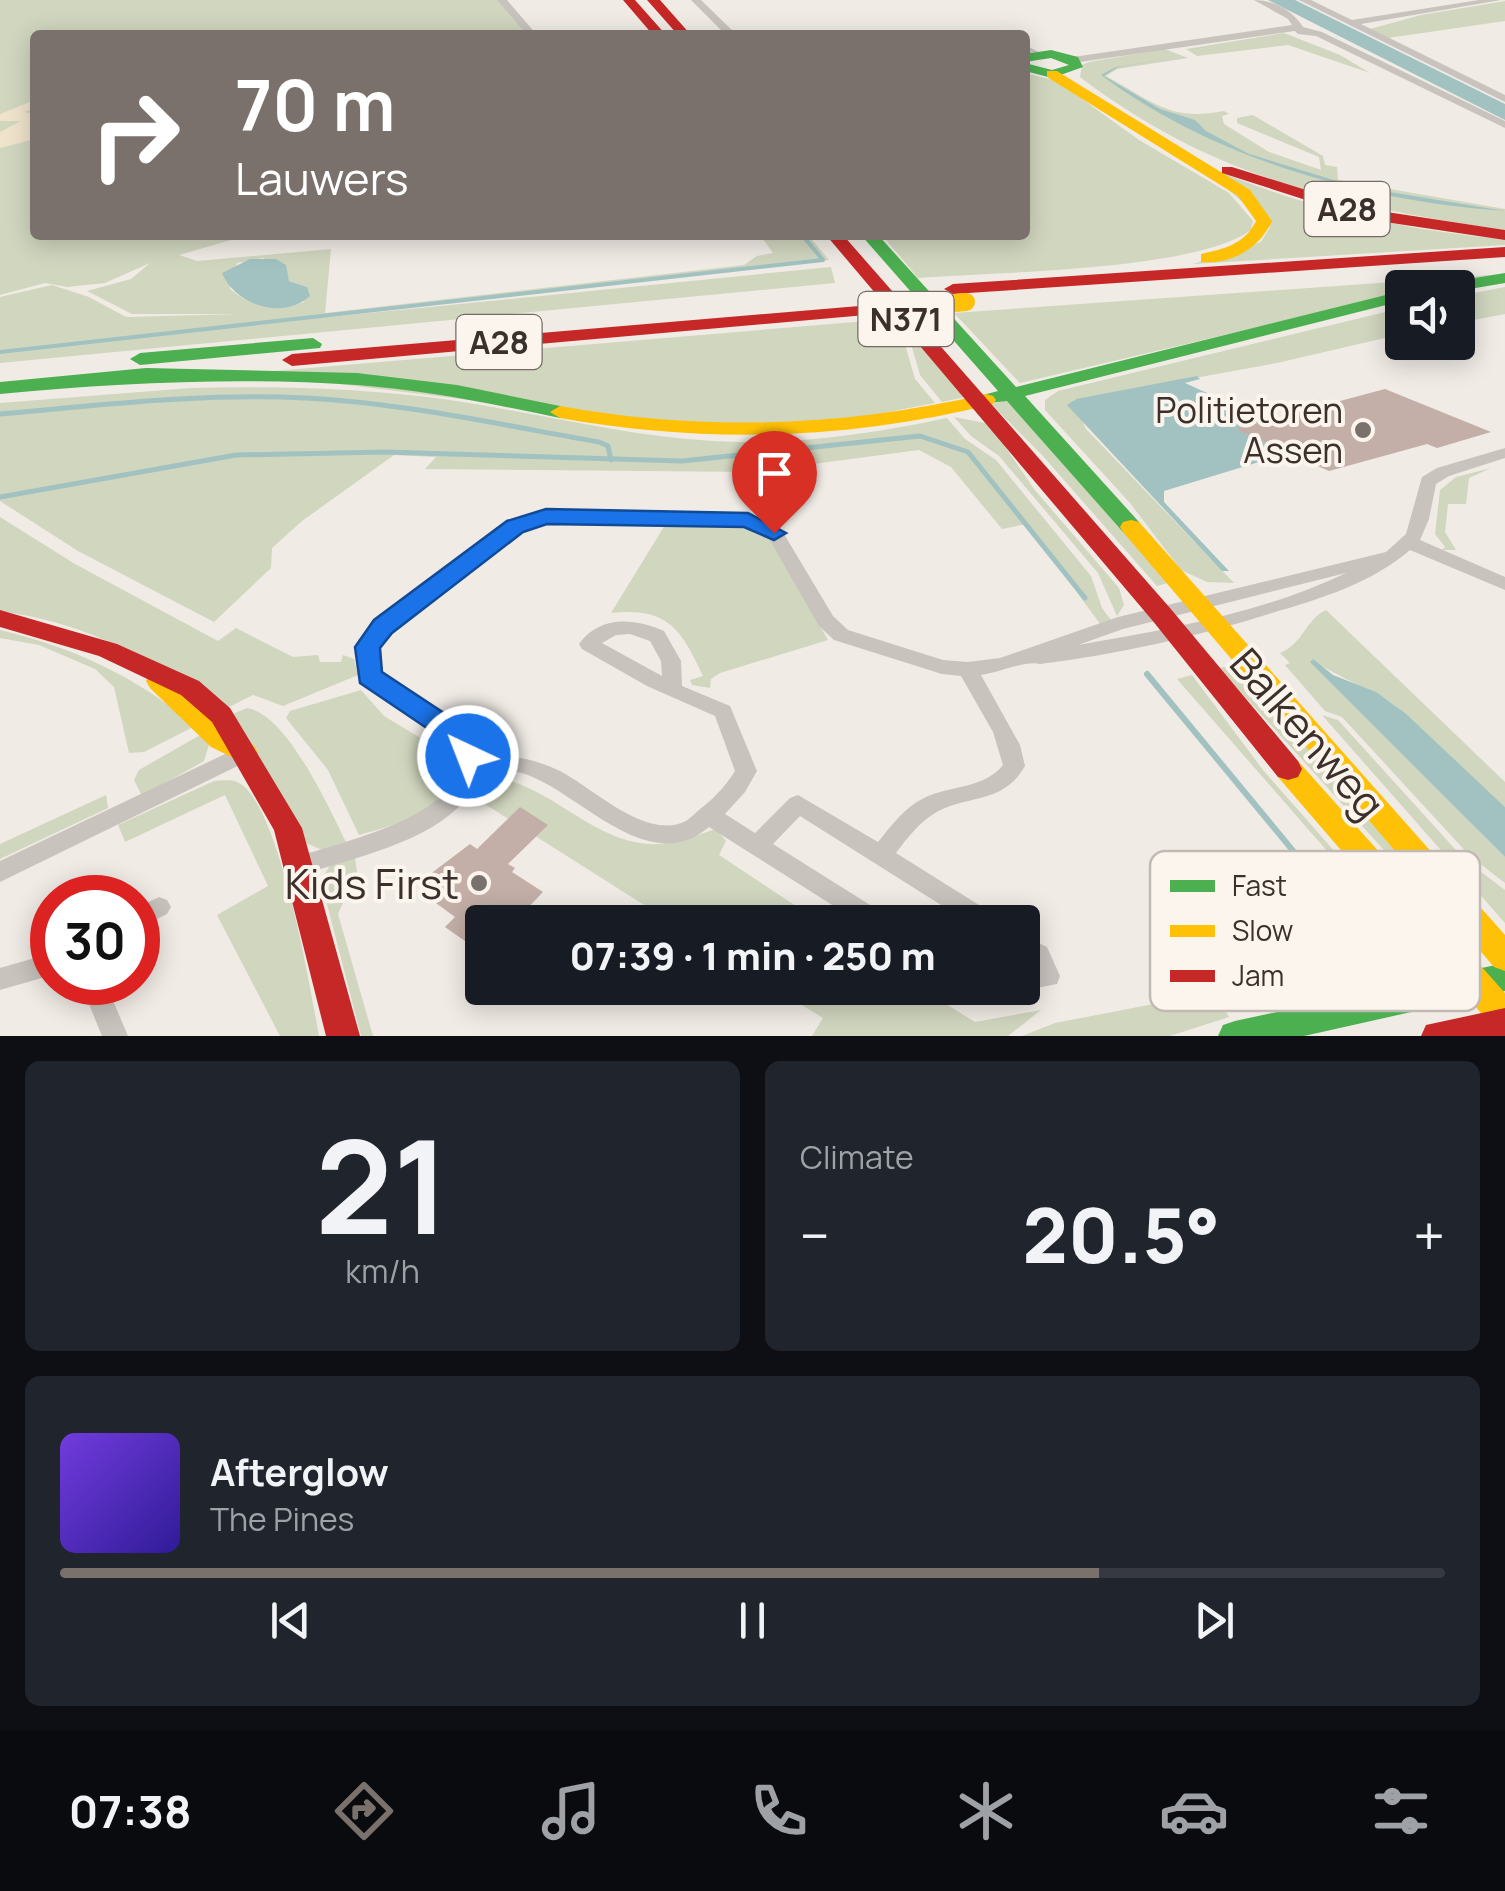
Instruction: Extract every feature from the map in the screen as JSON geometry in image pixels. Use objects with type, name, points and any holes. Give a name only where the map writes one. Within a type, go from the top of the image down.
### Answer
[{"type":"main road","points":[[629,0],[656,30]]},
{"type":"main road","points":[[653,0],[681,30]]},
{"type":"main road","name":"A28","points":[[1040,64],[1168,140],[1249,179],[1365,214],[1505,235]]},
{"type":"main road","name":"A28","points":[[959,296],[1219,256],[1248,246],[1258,238],[1264,221],[1244,194],[1040,64]]},
{"type":"main road","name":"Balkenweg","points":[[838,240],[1360,851]]},
{"type":"main road","name":"Balkenweg","points":[[873,240],[1202,604],[1414,851]]},
{"type":"main road","name":"A28","points":[[1031,283],[1505,252]]},
{"type":"main road","name":"A28","points":[[0,373],[959,296],[1505,266]]},
{"type":"main road","points":[[1475,283],[1505,278]]},
{"type":"main road","name":"A28","points":[[127,376],[389,382],[457,391],[601,423],[708,434],[852,427],[1012,394],[1385,300]]},
{"type":"main road","name":"A28","points":[[0,388],[865,303]]},
{"type":"main road","points":[[0,618],[72,636],[149,672],[220,740],[244,753],[288,828],[301,865],[342,1036]]},
{"type":"main road","name":"Balkenweg","points":[[1480,928],[1505,957]]},
{"type":"main road","points":[[1480,983],[1505,977]]},
{"type":"main road","name":"Balkenweg","points":[[1480,988],[1505,1020]]},
{"type":"main road","points":[[1235,1036],[1351,1011]]},
{"type":"main road","points":[[1438,1036],[1505,1020]]},
{"type":"street","points":[[502,0],[528,30]]},
{"type":"street","points":[[696,0],[727,30]]},
{"type":"street","points":[[1259,0],[1292,17],[1300,30]]},
{"type":"street","points":[[1304,0],[1505,99]]},
{"type":"street","points":[[1352,24],[1496,0]]},
{"type":"street","points":[[1230,29],[1243,36]]},
{"type":"street","points":[[1040,64],[1300,30],[1315,33],[1505,126]]},
{"type":"street","points":[[1218,623],[1377,568],[1410,543],[1428,481],[1443,472],[1505,454]]},
{"type":"street","points":[[301,865],[433,816],[457,795],[468,765],[467,750],[456,734],[369,677],[367,647],[383,626],[515,526],[536,517],[756,522],[774,533],[826,621],[841,636],[942,668],[968,670],[1167,622],[1202,604],[1388,557]]},
{"type":"street","points":[[1410,543],[1505,584]]},
{"type":"street","name":"Balkenweg","points":[[1167,622],[1218,623]]},
{"type":"street","points":[[880,856],[916,814],[942,800],[1000,783],[1014,766],[1011,747],[978,696],[968,670]]},
{"type":"street","points":[[468,765],[492,762],[531,768],[654,835],[671,837],[691,831],[743,779],[746,762],[723,711],[672,688]]},
{"type":"street","points":[[0,872],[244,753]]},
{"type":"street","points":[[756,847],[798,804],[959,905]]},
{"type":"street","points":[[710,816],[850,905]]},
{"type":"street","points":[[1040,958],[1048,976],[1040,977]]},
{"type":"street","points":[[0,979],[30,973]]},
{"type":"street","points":[[102,1005],[115,1036]]},
{"type":"green space","points":[[0,0],[502,0],[528,30],[30,30],[30,240],[231,240],[179,255],[197,261],[331,249],[325,313],[744,265],[757,256],[773,253],[764,240],[812,240],[829,260],[309,319],[831,267],[835,283],[0,363],[0,297],[52,285],[89,297],[126,317],[240,314],[132,314],[87,291],[131,279],[150,263],[105,283],[67,287],[45,283],[0,295]],"holes":[[[263,258],[286,272],[289,281],[307,287],[304,302],[265,306],[230,289],[237,263]]]},
{"type":"green space","points":[[1505,1],[1505,21],[1388,38],[1370,29],[1421,15]]},
{"type":"green space","points":[[1284,33],[1340,55],[1370,73],[1288,45],[1197,56],[1186,49]]},
{"type":"green space","points":[[1165,49],[1188,58],[1117,69],[1106,76],[1175,111],[1224,111],[1229,114],[1222,116],[1224,124],[1269,152],[1321,170],[1319,157],[1237,123],[1237,118],[1253,115],[1323,156],[1325,165],[1337,167],[1338,180],[1505,209],[1505,230],[1389,210],[1282,183],[1180,141],[1080,77],[1082,65],[1089,62]]},
{"type":"green space","points":[[1030,74],[1057,81],[1139,140],[1229,193],[1253,221],[1251,230],[1224,244],[1141,262],[918,278],[886,240],[1030,240]]},
{"type":"green space","points":[[1199,163],[1311,204],[1387,222],[1505,239],[1505,245],[1193,264],[1261,242],[1270,227]]},
{"type":"green space","points":[[1385,282],[1385,297],[1020,383],[954,313]]},
{"type":"green space","points":[[1505,287],[1505,314],[1475,320],[1475,293]]},
{"type":"green space","points":[[1385,312],[1385,338],[1277,363],[1073,400],[1086,429],[1234,583],[1207,582],[1181,570],[1130,503],[1045,410],[1045,400],[1058,391]]},
{"type":"green space","points":[[890,319],[902,334],[915,379],[935,403],[836,422],[689,427],[250,373]]},
{"type":"green space","points":[[916,340],[965,397],[942,402],[920,375],[911,344]]},
{"type":"green space","points":[[191,388],[320,389],[418,396],[581,424],[713,441],[831,437],[947,418],[965,439],[996,460],[1091,576],[1102,608],[1111,620],[1101,625],[1026,524],[1002,529],[951,467],[919,450],[753,472],[425,469],[436,457],[394,455],[302,521],[272,548],[271,568],[214,622],[78,551],[0,501],[0,403]]},
{"type":"green space","points":[[1008,400],[1171,582],[1157,586],[1042,455],[991,404]]},
{"type":"green space","points":[[954,417],[985,423],[998,436],[1034,489],[1119,588],[1124,605],[1117,616],[1098,573],[999,456],[971,436]]},
{"type":"green space","points":[[1491,468],[1469,478],[1466,504],[1448,504],[1445,532],[1456,550],[1442,550],[1445,547],[1435,534],[1440,490],[1456,477]]},
{"type":"green space","points":[[0,517],[75,564],[218,641],[236,628],[293,657],[318,655],[320,662],[341,662],[343,655],[354,659],[358,675],[283,706],[253,695],[221,711],[118,646],[65,625],[0,611]]},
{"type":"green space","points":[[665,525],[751,527],[768,536],[828,640],[720,673],[711,679],[710,688],[692,685],[690,680],[703,676],[687,645],[670,625],[646,614],[611,613]]},
{"type":"green space","points":[[1326,610],[1505,782],[1505,807],[1392,703],[1310,660],[1505,857],[1505,883],[1480,864],[1480,851],[1465,851],[1342,717],[1325,711],[1285,665],[1290,663],[1280,653]]},
{"type":"green space","points":[[0,630],[104,666],[151,693],[195,726],[144,752],[129,753],[114,687],[95,669],[39,645],[0,638]]},
{"type":"green space","points":[[1235,665],[1400,851],[1385,851],[1219,668]]},
{"type":"green space","points":[[1192,675],[1263,770],[1334,851],[1327,851],[1177,679]]},
{"type":"green space","points":[[361,690],[384,716],[457,760],[450,790],[438,802],[407,819],[359,835],[328,770],[286,718],[290,711]]},
{"type":"green space","points":[[247,708],[262,714],[291,744],[346,842],[322,850],[306,843],[278,788],[225,717]]},
{"type":"green space","points":[[1322,715],[1338,720],[1457,851],[1442,851]]},
{"type":"green space","points":[[202,734],[209,745],[204,761],[142,796],[134,780],[139,770]]},
{"type":"green space","points":[[493,777],[533,790],[627,840],[665,843],[716,829],[726,841],[719,855],[794,905],[644,905],[477,799]]},
{"type":"green space","points":[[214,781],[237,782],[252,796],[266,823],[291,899],[319,1036],[280,1036],[217,915],[268,886],[225,795],[125,842],[118,825]]},
{"type":"green space","points":[[106,795],[108,808],[0,859],[0,844]]},
{"type":"green space","points":[[355,857],[357,872],[338,914],[373,1036],[361,1036],[321,881],[330,865]]},
{"type":"green space","points":[[1480,871],[1505,890],[1505,923],[1480,895]]},
{"type":"green space","points":[[802,1005],[948,1005],[975,1022],[1041,1010],[1008,1036],[812,1036],[823,1018]]},
{"type":"green space","points":[[1150,1005],[1150,1011],[1226,1011],[1229,1017],[1170,1036],[1022,1036],[1055,1023]]},
{"type":"sand","points":[[30,102],[30,110],[25,112],[30,114],[30,140],[0,148],[0,132],[21,121],[0,121],[0,114]]},
{"type":"water","points":[[1268,0],[1295,0],[1505,104],[1505,120]]},
{"type":"water","points":[[1181,57],[1118,67],[1104,76],[1160,109],[1195,120],[1206,131],[1249,154],[1353,186],[1505,211],[1399,197],[1346,186],[1293,171],[1242,153],[1193,131],[1101,75],[1116,67]]},
{"type":"water","points":[[250,259],[276,259],[286,265],[289,281],[307,287],[310,296],[287,307],[248,301],[237,294],[222,273]]},
{"type":"water","points":[[1197,376],[1200,379],[1185,383],[1267,420],[1236,429],[1288,453],[1164,491],[1164,502],[1229,571],[1222,571],[1067,405],[1076,399]]},
{"type":"water","points":[[1313,659],[1333,675],[1376,692],[1405,713],[1505,807],[1505,857],[1310,662]]},
{"type":"building","name":"Politietoren Assen","points":[[1385,389],[1491,432],[1437,448],[1427,444],[1329,471],[1235,429]]},
{"type":"building","name":"Kids First","points":[[520,807],[548,825],[508,864],[515,868],[512,872],[543,892],[530,905],[465,905],[465,941],[445,927],[455,917],[429,898],[429,875],[470,844],[477,849]]},
{"type":"waterway","points":[[0,352],[823,260],[806,240]]},
{"type":"waterway","points":[[0,414],[190,398],[305,398],[453,416],[599,442],[608,446],[611,459]]},
{"type":"waterway","points":[[611,459],[682,461],[920,436],[968,452],[1085,598]]},
{"type":"waterway","points":[[0,497],[236,455],[385,452],[611,459]]},
{"type":"waterway","points":[[1147,674],[1293,851]]},
{"type":"traffic: fast","points":[[1030,57],[1051,54],[1073,60],[1076,67],[1052,74],[1030,68]]},
{"type":"traffic: fast","points":[[873,240],[1131,527]]},
{"type":"traffic: fast","points":[[1475,283],[1505,278]]},
{"type":"traffic: fast","points":[[986,400],[1385,300]]},
{"type":"traffic: fast","points":[[140,359],[313,344]]},
{"type":"traffic: fast","points":[[0,388],[146,374]]},
{"type":"traffic: fast","points":[[127,376],[357,379],[457,391],[560,412]]},
{"type":"traffic: fast","points":[[1480,982],[1505,977]]},
{"type":"traffic: fast","points":[[1235,1036],[1349,1011]]},
{"type":"traffic: slow","points":[[1052,74],[1244,193],[1264,221],[1260,230],[1242,247],[1207,258]]},
{"type":"traffic: slow","points":[[871,310],[966,302]]},
{"type":"traffic: slow","points":[[560,412],[667,428],[774,431],[880,421],[986,400]]},
{"type":"traffic: slow","points":[[1131,527],[1413,851]]},
{"type":"traffic: slow","points":[[159,681],[221,740],[244,753]]},
{"type":"traffic: slow","points":[[1288,769],[1360,851]]},
{"type":"traffic: slow","points":[[1480,928],[1505,957]]},
{"type":"traffic: slow","points":[[1480,988],[1505,1016]]},
{"type":"traffic: jam","points":[[629,0],[656,30]]},
{"type":"traffic: jam","points":[[653,0],[680,30]]},
{"type":"traffic: jam","points":[[1227,170],[1365,214],[1505,235]]},
{"type":"traffic: jam","points":[[838,240],[1161,614],[1288,769]]},
{"type":"traffic: jam","points":[[953,289],[1505,252]]},
{"type":"traffic: jam","points":[[292,360],[871,310]]},
{"type":"traffic: jam","points":[[0,618],[108,650],[190,688],[221,715],[288,828],[343,1036]]},
{"type":"traffic: jam","points":[[1438,1036],[1505,1023]]},
{"type":"place","name":"Politietoren Assen","points":[[1363,430]]},
{"type":"place","name":"Kids First","points":[[479,883]]},
{"type":"route","points":[[468,756],[456,734],[380,688],[369,677],[367,647],[383,626],[515,526],[546,516],[748,520],[774,533]]}]
